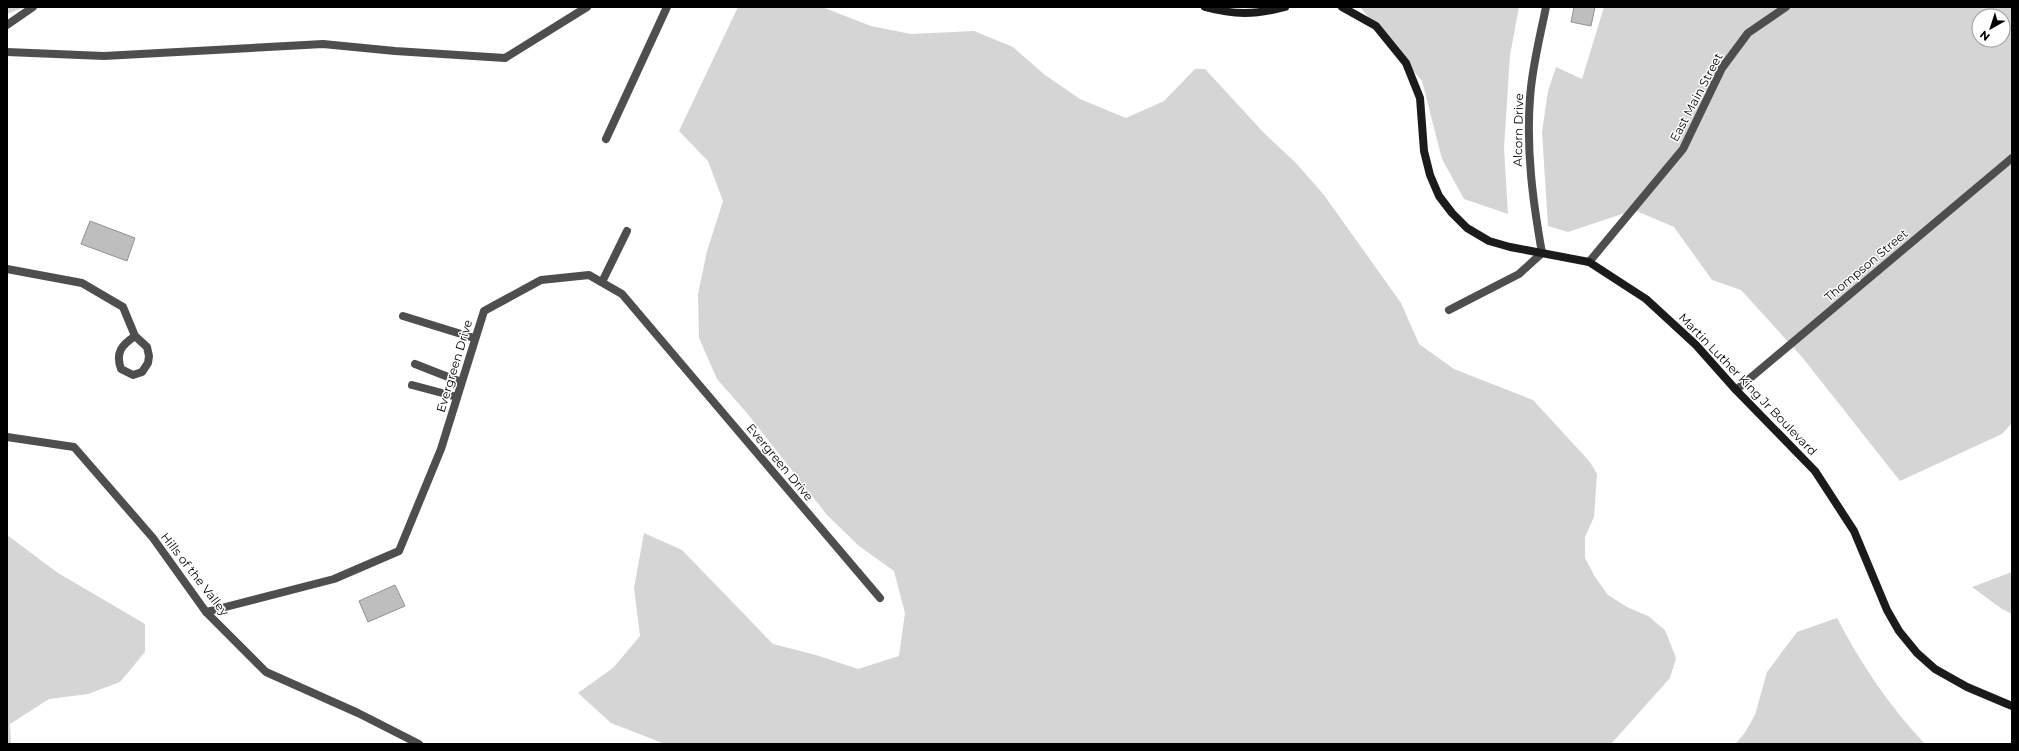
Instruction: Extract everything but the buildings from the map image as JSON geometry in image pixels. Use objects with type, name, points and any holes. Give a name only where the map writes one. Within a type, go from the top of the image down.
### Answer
[{"type":"street","points":[[7,25],[33,7]]},
{"type":"street","points":[[7,52],[104,56],[323,44],[395,51],[505,58],[588,7]]},
{"type":"street","points":[[606,139],[667,7]]},
{"type":"street","points":[[1205,7],[1228,14],[1265,13],[1285,7]]},
{"type":"street","name":"Martin Luther King Jr Boulevard","points":[[1342,7],[1376,26],[1406,63],[1420,98],[1424,151],[1430,176],[1439,196],[1466,228],[1489,241],[1510,248],[1589,262],[1646,299],[1696,345],[1736,390],[1816,471],[1854,530],[1888,610],[1899,631],[1917,653],[1935,669],[1968,687],[2012,706]]},
{"type":"street","name":"Alcorn Drive","points":[[1542,254],[1530,172],[1529,127],[1531,90],[1546,7]]},
{"type":"street","name":"East Main Street","points":[[1589,262],[1683,149],[1722,68],[1748,34],[1786,7]]},
{"type":"street","name":"Thompson Street","points":[[1736,390],[2012,158]]},
{"type":"street","points":[[602,282],[627,231]]},
{"type":"street","points":[[1448,310],[1520,274],[1542,254]]},
{"type":"street","points":[[7,269],[82,283],[123,307],[135,336],[147,347],[149,356],[148,363],[142,372],[133,375],[121,369],[118,360],[122,345],[135,336]]},
{"type":"street","name":"Evergreen Drive","points":[[206,612],[334,578],[399,551],[441,449],[474,338],[484,311],[541,280],[589,275],[622,294],[880,598]]},
{"type":"street","points":[[403,316],[474,338]]},
{"type":"street","points":[[415,364],[461,382]]},
{"type":"street","points":[[412,385],[457,397]]},
{"type":"street","name":"Hills of the Valley","points":[[7,437],[74,447],[153,538],[206,612],[266,672],[358,713],[419,744]]},
{"type":"shaded area","points":[[7,7],[25,7],[7,14]]},
{"type":"shaded area","points":[[738,7],[822,7],[871,26],[911,34],[974,31],[1013,47],[1045,75],[1080,99],[1126,118],[1164,101],[1195,69],[1205,69],[1264,133],[1296,163],[1324,195],[1401,303],[1419,344],[1454,369],[1533,400],[1590,462],[1597,474],[1594,517],[1585,537],[1585,558],[1595,577],[1608,595],[1627,607],[1648,616],[1665,630],[1676,658],[1670,678],[1611,744],[665,744],[611,723],[578,693],[613,668],[640,636],[634,588],[644,533],[682,550],[773,644],[816,655],[858,669],[899,656],[905,613],[894,571],[859,546],[827,515],[746,412],[717,379],[699,338],[698,294],[707,251],[723,201],[708,161],[679,131]]},
{"type":"shaded area","points":[[1360,7],[1519,7],[1510,55],[1504,148],[1508,214],[1464,199],[1442,159],[1422,81]]},
{"type":"shaded area","points":[[1604,7],[2012,7],[2012,423],[2002,434],[1900,481],[1802,357],[1741,290],[1712,280],[1674,227],[1634,210],[1568,232],[1548,226],[1542,132],[1548,91],[1556,67],[1582,79]]},
{"type":"shaded area","points":[[7,535],[58,573],[145,624],[145,652],[120,682],[88,694],[49,699],[10,724],[11,744],[7,744]]},
{"type":"shaded area","points":[[2012,572],[2012,614],[2002,609],[1972,587]]},
{"type":"shaded area","points":[[1837,618],[1876,684],[1899,715],[1925,744],[1735,744],[1744,734],[1755,715],[1767,672],[1797,632]]}]
